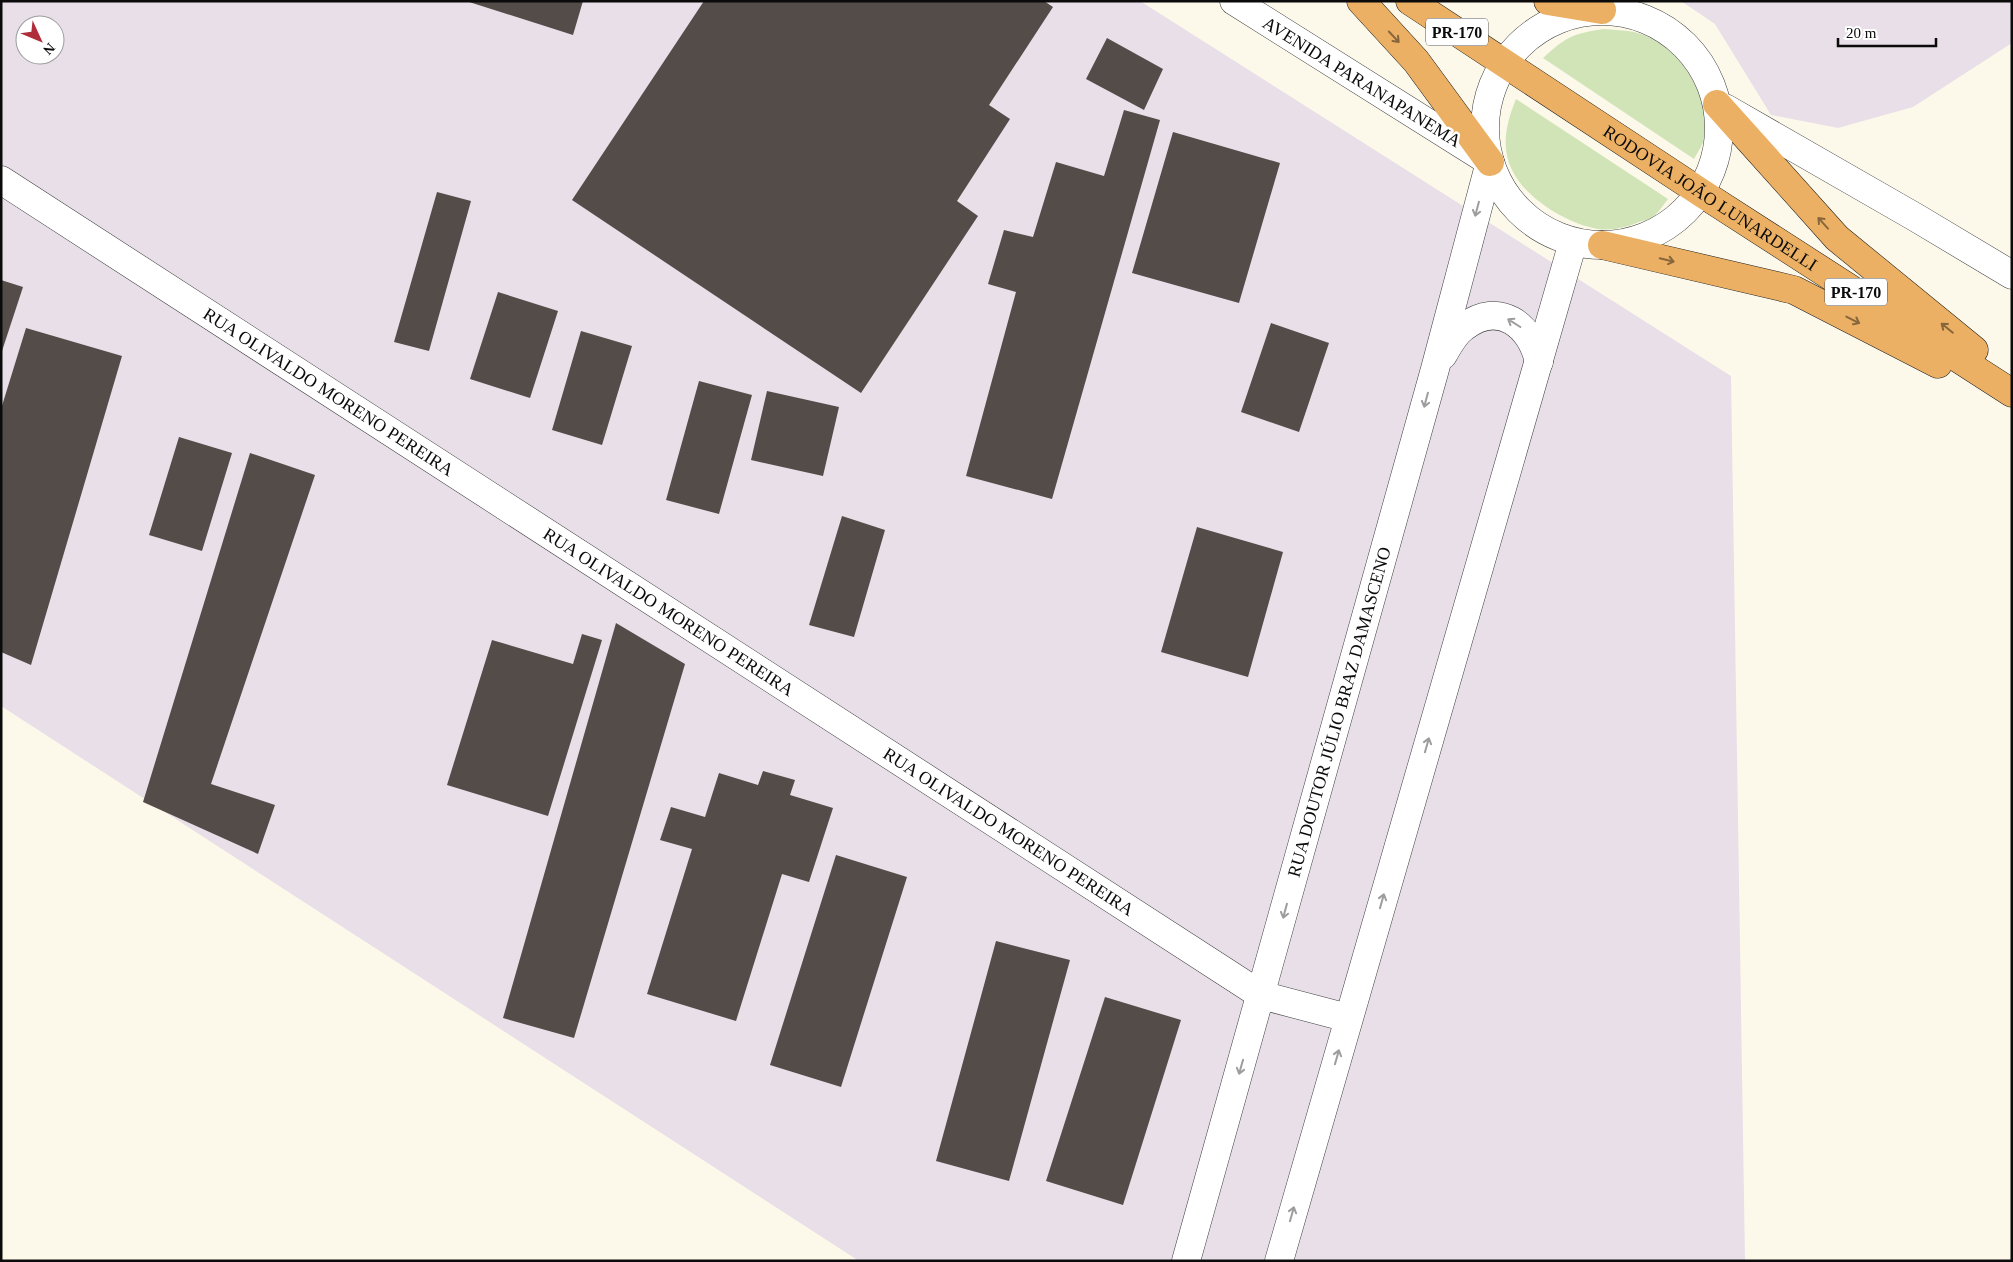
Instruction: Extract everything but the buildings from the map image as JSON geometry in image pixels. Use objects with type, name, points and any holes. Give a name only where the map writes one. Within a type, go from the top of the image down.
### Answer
[{"type":"highway","points":[[1361,1],[1416,61],[1490,162]]},
{"type":"highway","name":"RODOVIA JOÃO LUNARDELLI","points":[[1410,1],[1700,192],[2012,393]]},
{"type":"highway","points":[[1548,1],[1611,6]]},
{"type":"highway","points":[[1717,104],[1837,238],[2012,382]]},
{"type":"highway","points":[[1602,245],[1794,290],[2012,401]]},
{"type":"street","name":"AVENIDA PARANAPANEMA","points":[[1234,1],[1490,162]]},
{"type":"street","points":[[1611,6],[1647,19],[1667,30],[1685,44],[1700,62],[1710,81],[1717,104],[1719,126],[1717,149],[1710,171],[1700,192],[1686,210],[1668,224],[1647,235],[1626,242],[1602,245],[1573,242],[1554,235],[1536,225],[1520,213],[1508,198],[1497,180],[1490,162],[1485,128],[1488,100],[1495,81],[1505,63],[1519,45],[1537,30],[1557,19],[1611,6]]},
{"type":"street","points":[[1717,104],[1915,217],[2012,275]]},
{"type":"street","name":"RUA DOUTOR JÚLIO BRAZ DAMASCENO","points":[[1186,1261],[1435,369],[1490,162]]},
{"type":"street","name":"RUA OLIVALDO MORENO PEREIRA","points":[[1,180],[1261,995],[1348,1018]]},
{"type":"street","points":[[1279,1261],[1573,242]]},
{"type":"street","points":[[1435,369],[1449,344],[1463,327],[1478,319],[1491,316],[1513,320],[1529,335],[1536,349],[1539,362]]},
{"type":"shaded area","points":[[1,1],[1140,1],[1731,376],[1745,1261],[859,1261],[1,706]]},
{"type":"shaded area","points":[[1681,1],[2012,1],[2012,43],[1913,107],[1838,128],[1771,115],[1715,24]]},
{"type":"green space","points":[[1603,29],[1634,32],[1650,38],[1665,47],[1689,72],[1697,88],[1705,121],[1704,138],[1694,159],[1543,58],[1558,45],[1576,35]]},
{"type":"green space","points":[[1516,99],[1668,199],[1652,218],[1624,227],[1609,229],[1598,229],[1573,222],[1548,208],[1537,200],[1518,180],[1508,161],[1506,134]]}]
